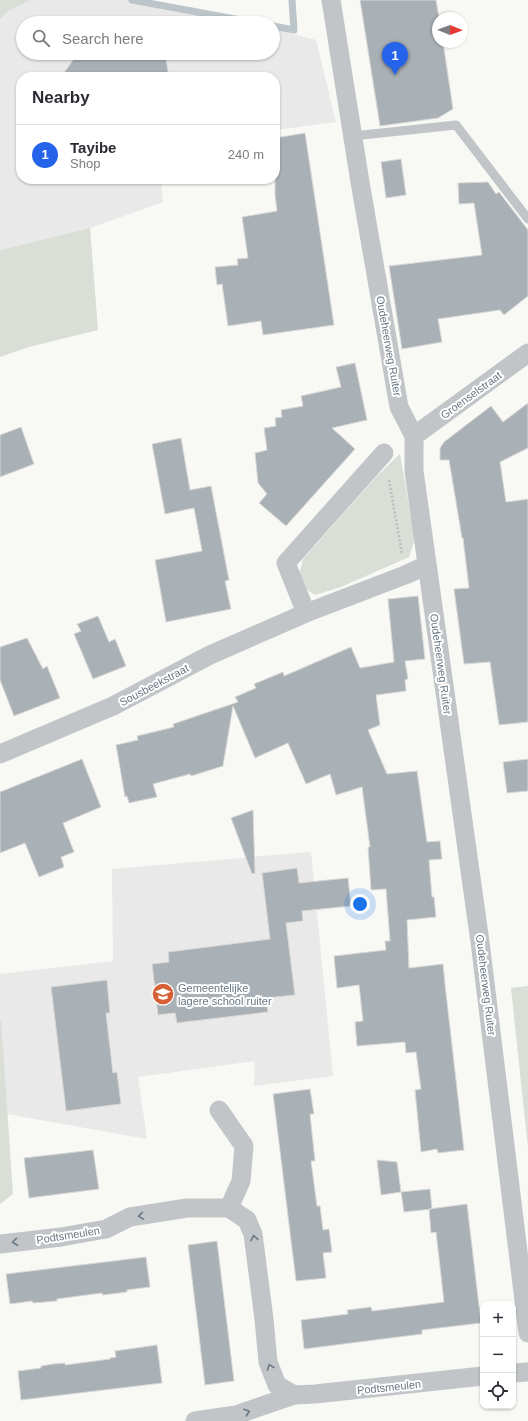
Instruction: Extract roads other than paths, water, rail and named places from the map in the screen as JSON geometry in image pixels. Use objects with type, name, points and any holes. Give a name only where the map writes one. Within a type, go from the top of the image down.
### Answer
[{"type":"street","name":"Oudeheerweg Ruiter","points":[[331,0],[399,407],[414,436],[414,471],[480,942],[528,1333]]},
{"type":"street","name":"Groenselstraat","points":[[414,436],[528,353]]},
{"type":"street","points":[[306,613],[286,563],[384,453]]},
{"type":"street","name":"Sousbeekstraat","points":[[0,754],[113,706],[210,655],[306,613],[427,565]]},
{"type":"street","points":[[218,1110],[244,1146],[242,1181],[229,1208],[247,1220],[253,1234],[268,1362],[277,1385],[294,1395]]},
{"type":"street","name":"Podtsmeulen","points":[[0,1244],[61,1237],[106,1229],[130,1218],[180,1210],[229,1208]]},
{"type":"street","points":[[516,1373],[528,1372]]},
{"type":"street","name":"Podtsmeulen","points":[[195,1421],[236,1415],[294,1395],[480,1376]]},
{"type":"lane","points":[[353,136],[456,125],[528,219]]},
{"type":"waterway","points":[[132,0],[219,16]]},
{"type":"waterway","points":[[280,27],[294,30],[292,0]]},
{"type":"place","name":"Tayibe","points":[[395,75]]},
{"type":"place","name":"Gemeentelijke lagere school ruiter","points":[[163,994]]}]
